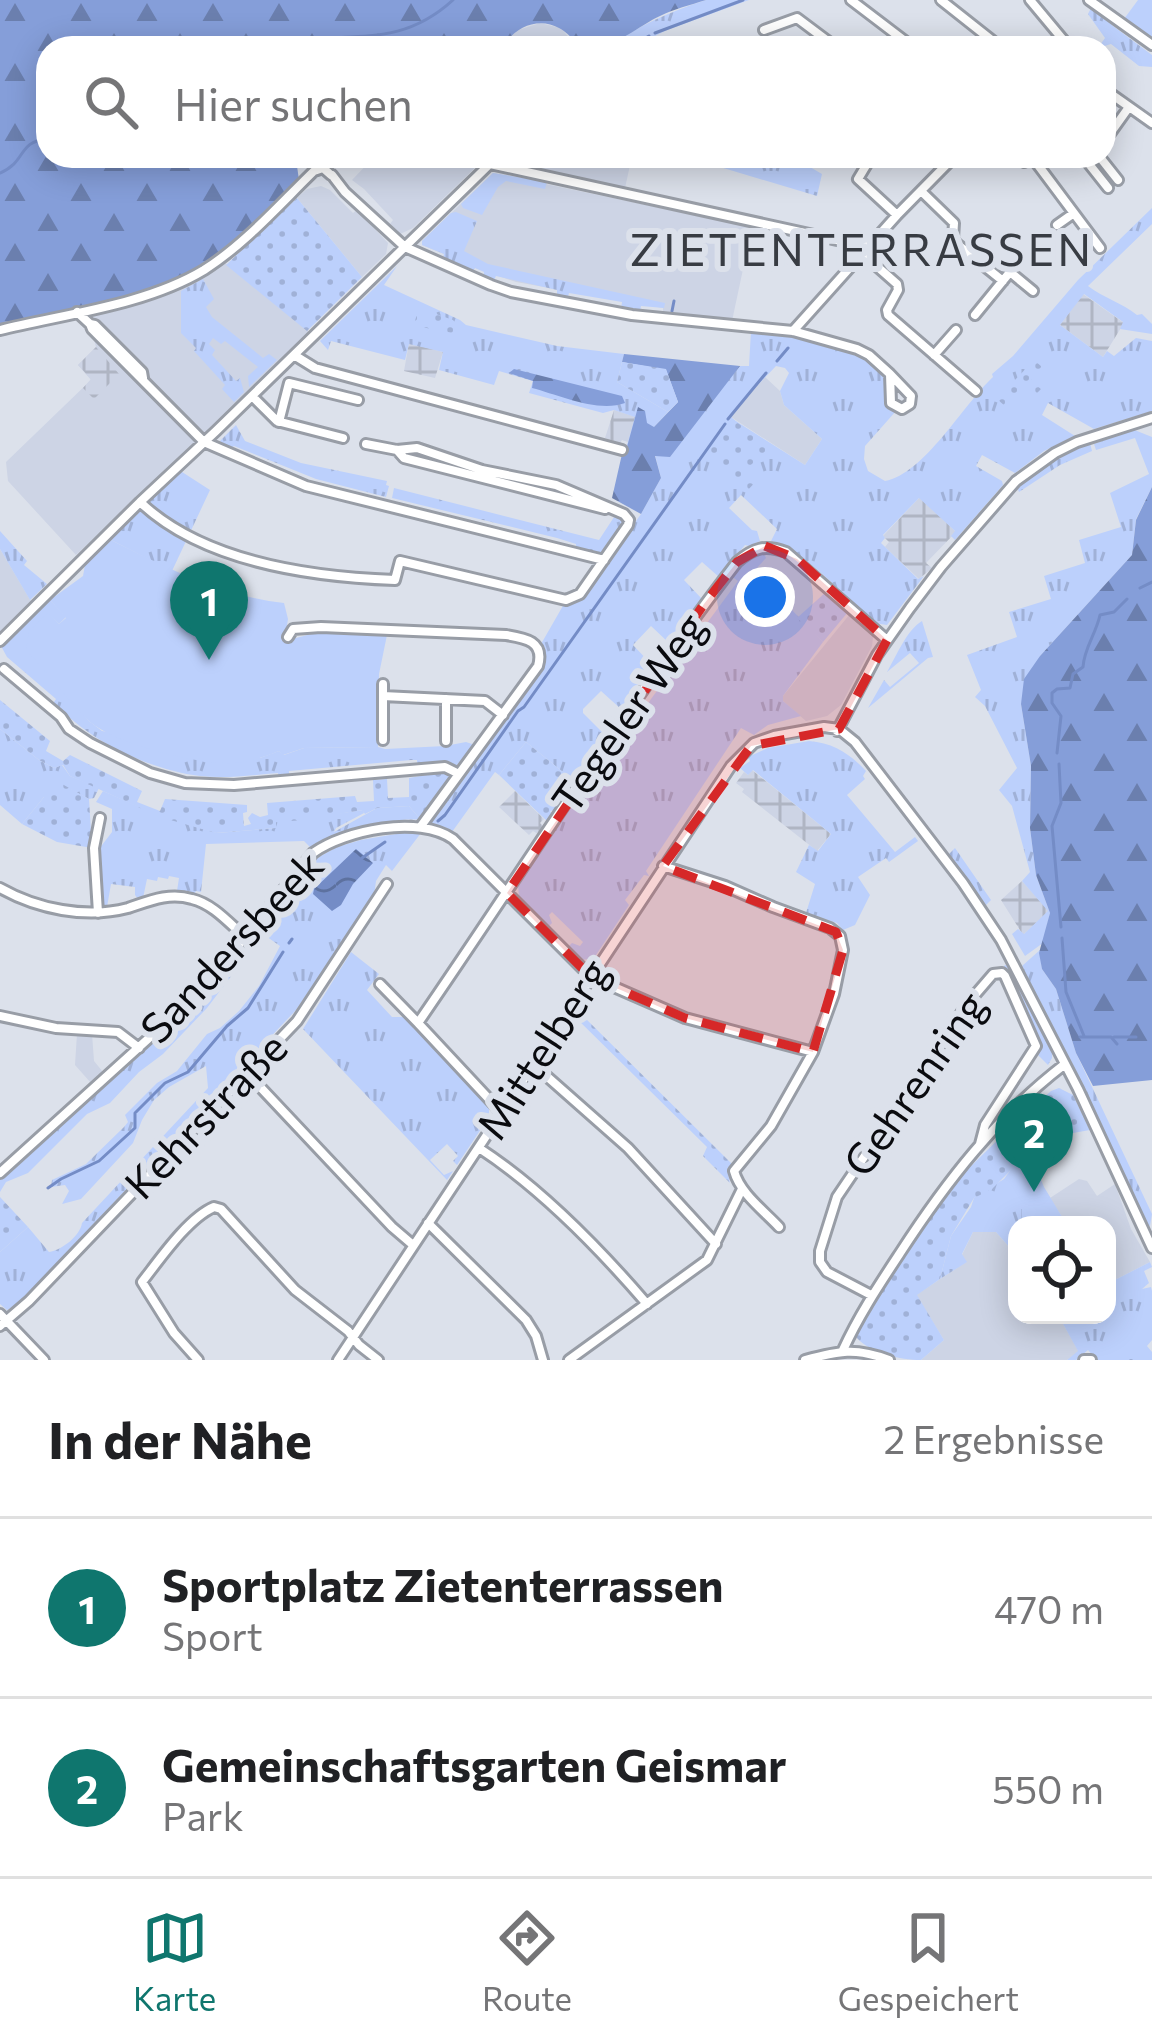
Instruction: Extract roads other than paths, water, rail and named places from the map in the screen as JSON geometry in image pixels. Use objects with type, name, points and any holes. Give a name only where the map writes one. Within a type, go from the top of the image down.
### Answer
[{"type":"street","points":[[851,0],[898,36]]},
{"type":"street","points":[[940,0],[986,36]]},
{"type":"street","points":[[1030,0],[1060,36]]},
{"type":"street","points":[[1089,0],[1152,45]]},
{"type":"street","points":[[764,30],[797,19],[820,36]]},
{"type":"street","points":[[1116,97],[1152,123]]},
{"type":"street","points":[[1116,126],[1130,107]]},
{"type":"street","points":[[0,330],[140,297],[200,272],[323,168],[404,247],[511,292],[632,315],[793,331],[857,349],[890,374]]},
{"type":"street","points":[[0,641],[486,168]]},
{"type":"street","points":[[507,168],[866,250],[898,286],[888,315],[976,391]]},
{"type":"street","points":[[865,168],[858,179],[897,215]]},
{"type":"street","points":[[793,331],[942,168]]},
{"type":"street","points":[[1040,168],[1100,248]]},
{"type":"street","points":[[1097,168],[1108,188]]},
{"type":"street","points":[[1103,168],[1118,180]]},
{"type":"street","points":[[921,191],[954,223],[957,244],[1003,281]]},
{"type":"street","points":[[1057,225],[1074,213]]},
{"type":"street","points":[[974,315],[1010,272],[1034,291]]},
{"type":"street","points":[[77,312],[142,372],[143,380],[204,442],[306,486],[604,560]]},
{"type":"street","points":[[934,355],[956,330]]},
{"type":"street","points":[[294,355],[315,368],[622,450]]},
{"type":"street","points":[[274,374],[281,381],[358,400]]},
{"type":"street","points":[[279,422],[289,383]]},
{"type":"street","points":[[252,397],[279,422],[343,438]]},
{"type":"street","points":[[1152,418],[1077,442],[1031,469],[1008,490],[946,560],[887,640],[840,732],[868,761],[991,923],[1016,965],[1152,1248]]},
{"type":"street","points":[[140,502],[171,525],[235,555],[300,572],[395,580],[400,561],[566,600],[582,592],[628,525],[628,517],[619,511],[556,485],[481,473],[417,448],[366,444]]},
{"type":"street","name":"Tegeler Weg","points":[[418,1023],[672,647],[736,562],[765,546],[786,551],[887,640]]},
{"type":"street","points":[[288,638],[293,629],[321,627],[506,635],[533,641],[540,653],[538,666],[421,826],[453,839],[591,977],[685,1018],[813,1052]]},
{"type":"street","points":[[4,669],[83,739],[150,773],[185,783],[234,785],[445,767],[459,774]]},
{"type":"street","points":[[383,684],[383,740]]},
{"type":"street","points":[[383,696],[485,701],[503,715]]},
{"type":"street","points":[[446,699],[446,741]]},
{"type":"street","name":"Mittelberg","points":[[338,1360],[731,766],[766,738],[816,728],[840,732]]},
{"type":"street","points":[[98,913],[94,848],[100,818]]},
{"type":"street","name":"Sandersbeek","points":[[0,1173],[202,990],[292,876],[320,848],[360,834],[421,826]]},
{"type":"street","points":[[663,866],[830,928],[840,936],[843,950],[834,994],[813,1052],[772,1126],[734,1171],[742,1189],[779,1227]]},
{"type":"street","name":"Kehrstraße","points":[[2,1320],[31,1299],[302,1014],[387,884]]},
{"type":"street","points":[[0,888],[28,901],[98,913],[182,896],[208,906],[245,937]]},
{"type":"street","name":"Gehrenring","points":[[871,1295],[827,1272],[820,1262],[837,1197],[968,1003],[993,974],[1001,973],[1036,1046],[985,1125],[980,1144]]},
{"type":"street","points":[[380,983],[502,1113]]},
{"type":"street","points":[[0,1016],[56,1028],[118,1031],[139,1048]]},
{"type":"street","name":"Gehrenring","points":[[843,1350],[871,1295],[938,1196],[980,1144],[1065,1064]]},
{"type":"street","points":[[534,1065],[628,1148],[716,1244]]},
{"type":"street","points":[[247,1073],[413,1245]]},
{"type":"street","points":[[479,1148],[504,1164],[595,1246],[647,1304]]},
{"type":"street","points":[[569,1360],[698,1268],[716,1244],[742,1189]]},
{"type":"street","points":[[198,1360],[174,1333],[142,1282],[203,1211],[214,1207],[221,1209],[295,1290],[378,1360]]},
{"type":"street","points":[[428,1223],[526,1320],[543,1360]]},
{"type":"street","points":[[2,1320],[44,1360]]},
{"type":"street","points":[[806,1360],[843,1350],[889,1360]]},
{"type":"water","points":[[356,849],[373,863],[332,911],[313,894],[314,889]]},
{"type":"waterway","points":[[364,36],[408,28],[453,0]]},
{"type":"waterway","points":[[655,33],[743,0]]},
{"type":"waterway","points":[[1131,25],[1152,40]]},
{"type":"waterway","points":[[0,173],[36,142]]},
{"type":"waterway","points":[[672,311],[674,301]]},
{"type":"waterway","points":[[777,361],[788,348]]},
{"type":"waterway","points":[[728,419],[766,373]]},
{"type":"waterway","points":[[438,821],[725,424]]},
{"type":"waterway","points":[[1140,588],[1152,582]]},
{"type":"waterway","points":[[1057,753],[1061,716],[1052,703],[1052,693],[1070,688],[1073,674],[1083,667],[1100,615],[1114,612],[1127,599]]},
{"type":"waterway","points":[[1059,764],[1061,803],[1052,826],[1061,927]]},
{"type":"waterway","points":[[362,858],[385,842]]},
{"type":"waterway","points":[[1062,938],[1066,992],[1084,1036]]},
{"type":"waterway","points":[[289,943],[292,939]]},
{"type":"waterway","points":[[48,1188],[99,1161],[135,1128],[135,1113],[165,1083],[188,1072],[248,1008],[283,952]]},
{"type":"waterway","points":[[1080,1037],[1111,1037],[1117,1044]]},
{"type":"waterway","points":[[1114,1037],[1136,1037]]},
{"type":"place","name":"Sportplatz Zietenterrassen","points":[[209,660]]},
{"type":"place","name":"Gemeinschaftsgarten Geismar","points":[[1034,1192]]},
{"type":"district","name":"ZIETENTERRASSEN","points":[[862,250]]}]
